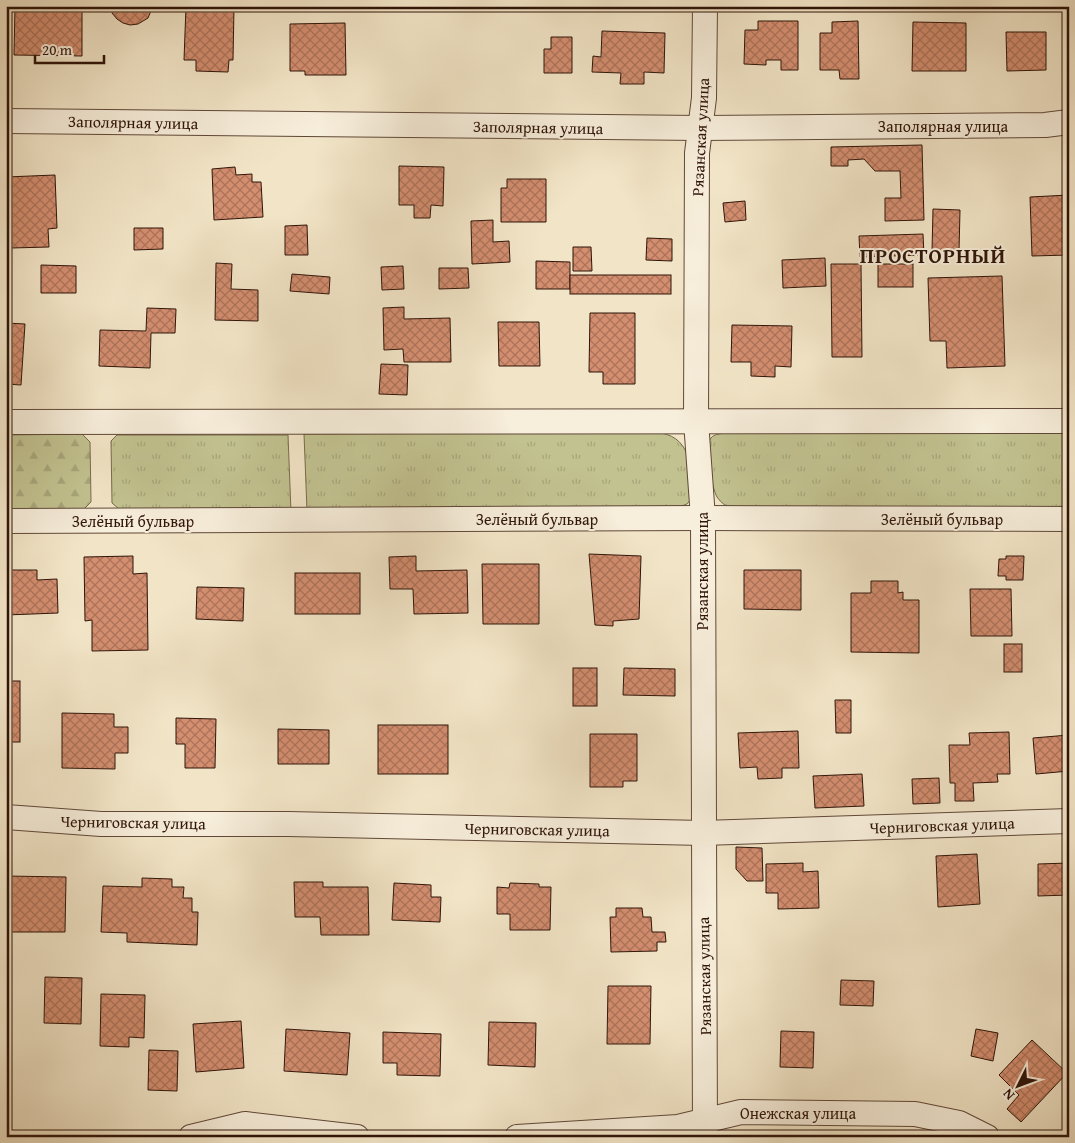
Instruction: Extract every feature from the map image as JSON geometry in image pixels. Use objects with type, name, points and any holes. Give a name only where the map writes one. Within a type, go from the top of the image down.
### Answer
[{"type":"street","name":"Рязанская улица","points":[[704,6],[704,98],[696,153],[696,421],[703,518],[703,833],[706,1128]]},
{"type":"street","name":"Заполярная улица","points":[[6,121],[700,128],[1045,125],[1069,122]]},
{"type":"street","points":[[6,422],[1069,421]]},
{"type":"street","name":"Зелёный бульвар","points":[[6,521],[703,518],[1069,519]]},
{"type":"street","name":"Черниговская улица","points":[[6,817],[101,824],[288,824],[703,833],[1069,821]]},
{"type":"street","name":"Онежская улица","points":[[517,1137],[678,1127],[706,1128],[740,1112],[914,1114],[959,1122],[987,1137]]},
{"type":"street","points":[[191,1137],[245,1124],[357,1137]]},
{"type":"green space","points":[[653,432],[666,434],[676,439],[683,446],[687,454],[690,464],[692,498],[687,504],[679,507],[307,511],[304,434]]},
{"type":"green space","points":[[1069,432],[1069,510],[732,509],[720,501],[715,492],[711,477],[708,449],[711,438],[725,433]]},
{"type":"green space","points":[[82,434],[90,442],[91,502],[81,512],[6,512],[6,435]]},
{"type":"green space","points":[[117,435],[288,435],[291,512],[119,509],[112,503],[111,441]]},
{"type":"building","points":[[15,6],[82,7],[82,56],[14,55]]},
{"type":"building","points":[[111,6],[153,6],[148,18],[138,24],[130,25],[117,19],[112,13]]},
{"type":"building","points":[[186,6],[234,7],[233,60],[229,60],[228,72],[196,71],[196,60],[184,60]]},
{"type":"building","points":[[758,21],[798,21],[798,70],[781,70],[781,60],[766,60],[766,65],[744,64],[745,30],[758,30]]},
{"type":"building","points":[[858,21],[859,79],[840,79],[839,70],[820,70],[820,33],[832,33],[832,22]]},
{"type":"building","points":[[913,22],[966,23],[966,71],[912,71]]},
{"type":"building","points":[[345,23],[346,75],[305,75],[305,71],[290,71],[290,24]]},
{"type":"building","points":[[602,31],[665,33],[664,73],[644,72],[644,84],[620,84],[621,73],[592,72],[593,56],[601,57]]},
{"type":"building","points":[[1006,32],[1046,32],[1046,70],[1007,71]]},
{"type":"building","points":[[551,37],[572,37],[572,73],[544,73],[544,49],[551,49]]},
{"type":"building","points":[[922,145],[924,220],[885,221],[885,198],[901,198],[900,171],[875,171],[864,159],[848,160],[848,166],[831,166],[831,147]]},
{"type":"building","points":[[399,166],[444,167],[443,206],[431,205],[430,218],[414,218],[414,205],[399,205]]},
{"type":"building","points":[[235,167],[236,175],[252,174],[252,182],[261,182],[263,217],[214,220],[212,169]]},
{"type":"building","points":[[55,175],[57,228],[48,229],[49,247],[11,248],[10,229],[6,229],[6,177]]},
{"type":"building","points":[[507,179],[546,179],[546,222],[501,222],[501,188],[507,188]]},
{"type":"building","points":[[1069,195],[1069,255],[1032,256],[1030,197]]},
{"type":"building","points":[[745,201],[746,220],[725,222],[723,203]]},
{"type":"building","points":[[933,209],[960,210],[959,251],[932,251]]},
{"type":"building","points":[[493,220],[493,242],[509,241],[510,262],[472,264],[471,221]]},
{"type":"building","points":[[307,225],[308,255],[285,255],[285,226]]},
{"type":"building","points":[[134,228],[163,228],[163,249],[134,250]]},
{"type":"building","points":[[923,234],[924,255],[860,257],[859,236]]},
{"type":"building","points":[[647,238],[672,239],[672,261],[646,260]]},
{"type":"building","points":[[573,247],[591,247],[592,271],[573,271]]},
{"type":"building","points":[[825,258],[826,286],[783,288],[782,260]]},
{"type":"building","points":[[536,261],[570,262],[570,289],[536,289]]},
{"type":"building","points":[[216,263],[232,264],[231,289],[258,290],[258,321],[215,320]]},
{"type":"building","points":[[831,264],[861,264],[862,357],[832,357]]},
{"type":"building","points":[[878,264],[913,264],[913,287],[878,287]]},
{"type":"building","points":[[41,265],[76,266],[76,293],[41,293]]},
{"type":"building","points":[[403,266],[404,289],[382,290],[381,267]]},
{"type":"building","points":[[439,268],[468,268],[469,288],[439,289]]},
{"type":"building","points":[[292,274],[330,277],[329,294],[290,291]]},
{"type":"building","points":[[570,275],[671,275],[671,294],[570,294]]},
{"type":"building","points":[[1002,276],[1005,366],[947,368],[946,341],[930,341],[928,278]]},
{"type":"building","points":[[404,307],[404,319],[450,318],[451,362],[404,362],[403,349],[384,350],[383,308]]},
{"type":"building","points":[[147,308],[176,309],[175,333],[151,333],[150,368],[99,366],[100,330],[146,331]]},
{"type":"building","points":[[590,313],[635,313],[635,384],[603,384],[603,372],[589,372]]},
{"type":"building","points":[[498,322],[539,322],[540,366],[499,366]]},
{"type":"building","points":[[6,323],[25,324],[21,385],[6,384]]},
{"type":"building","points":[[732,325],[792,326],[791,367],[775,366],[775,377],[751,376],[751,362],[731,362]]},
{"type":"building","points":[[381,364],[408,365],[407,395],[379,394]]},
{"type":"building","points":[[589,554],[641,556],[639,619],[613,621],[613,626],[595,625]]},
{"type":"building","points":[[133,556],[133,574],[147,573],[148,650],[92,651],[92,620],[85,621],[84,557]]},
{"type":"building","points":[[416,556],[416,571],[467,570],[468,613],[414,614],[413,589],[390,589],[389,557]]},
{"type":"building","points":[[1006,556],[1024,556],[1023,580],[1006,580],[1006,576],[998,576],[999,559],[1006,559]]},
{"type":"building","points":[[482,564],[539,564],[539,624],[483,624]]},
{"type":"building","points":[[6,570],[37,570],[37,580],[57,579],[58,613],[6,615]]},
{"type":"building","points":[[744,570],[801,570],[801,610],[744,609]]},
{"type":"building","points":[[295,573],[360,573],[360,614],[295,614]]},
{"type":"building","points":[[871,581],[898,581],[898,593],[903,592],[903,600],[919,600],[919,653],[851,652],[851,593],[871,593]]},
{"type":"building","points":[[197,587],[244,588],[243,621],[196,619]]},
{"type":"building","points":[[970,589],[1011,589],[1012,636],[971,636]]},
{"type":"building","points":[[1065,592],[1069,592],[1069,619],[1064,619]]},
{"type":"building","points":[[1004,644],[1022,644],[1022,672],[1004,672]]},
{"type":"building","points":[[573,668],[597,668],[597,706],[573,706]]},
{"type":"building","points":[[624,668],[675,669],[675,696],[623,695]]},
{"type":"building","points":[[6,681],[20,681],[20,742],[6,742]]},
{"type":"building","points":[[835,700],[851,700],[851,733],[836,733]]},
{"type":"building","points":[[62,713],[114,714],[114,727],[128,727],[128,753],[115,753],[115,769],[62,768]]},
{"type":"building","points":[[176,718],[216,719],[215,768],[185,768],[185,744],[176,744]]},
{"type":"building","points":[[378,725],[448,725],[448,774],[378,774]]},
{"type":"building","points":[[278,729],[329,730],[329,764],[278,764]]},
{"type":"building","points":[[798,731],[799,768],[782,768],[782,778],[758,779],[757,767],[740,768],[738,733]]},
{"type":"building","points":[[1009,732],[1010,774],[997,774],[998,782],[973,783],[974,801],[955,801],[955,783],[950,783],[949,745],[970,745],[969,733]]},
{"type":"building","points":[[590,734],[637,734],[637,781],[623,781],[623,787],[590,787]]},
{"type":"building","points":[[1069,735],[1069,771],[1036,774],[1033,738]]},
{"type":"building","points":[[862,774],[864,806],[815,808],[813,776]]},
{"type":"building","points":[[939,778],[940,803],[913,804],[912,779]]},
{"type":"building","points":[[736,847],[762,848],[763,881],[747,881],[736,869]]},
{"type":"building","points":[[977,854],[980,904],[938,907],[936,856]]},
{"type":"building","points":[[803,863],[803,872],[818,871],[819,908],[778,909],[778,893],[766,893],[766,864]]},
{"type":"building","points":[[1069,863],[1069,895],[1038,896],[1038,864]]},
{"type":"building","points":[[6,876],[66,877],[65,932],[9,932],[9,909],[6,909]]},
{"type":"building","points":[[142,878],[172,879],[172,887],[184,887],[183,898],[192,898],[192,912],[198,912],[197,945],[127,942],[127,933],[101,932],[103,886],[142,887]]},
{"type":"building","points":[[294,882],[323,882],[323,887],[368,887],[369,935],[321,935],[320,917],[295,917]]},
{"type":"building","points":[[394,883],[431,885],[431,897],[441,897],[440,922],[392,920]]},
{"type":"building","points":[[510,883],[539,884],[539,887],[551,887],[550,930],[510,930],[510,914],[497,914],[497,887],[509,888]]},
{"type":"building","points":[[616,908],[642,908],[643,917],[651,917],[652,932],[665,932],[666,942],[657,942],[657,951],[611,952],[610,917],[616,917]]},
{"type":"building","points":[[45,977],[82,978],[81,1024],[44,1023]]},
{"type":"building","points":[[841,980],[874,981],[873,1006],[840,1005]]},
{"type":"building","points":[[608,986],[651,986],[650,1044],[607,1044]]},
{"type":"building","points":[[101,994],[145,995],[144,1038],[129,1037],[129,1047],[100,1046]]},
{"type":"building","points":[[241,1021],[244,1068],[196,1072],[193,1024]]},
{"type":"building","points":[[489,1022],[536,1023],[535,1067],[488,1065]]},
{"type":"building","points":[[286,1029],[350,1033],[347,1075],[284,1071]]},
{"type":"building","points":[[976,1029],[998,1033],[993,1061],[971,1056]]},
{"type":"building","points":[[781,1031],[814,1032],[813,1068],[780,1067]]},
{"type":"building","points":[[383,1032],[441,1034],[440,1076],[397,1075],[397,1063],[383,1063]]},
{"type":"building","points":[[1032,1040],[1067,1073],[1021,1122],[1007,1109],[1019,1095],[999,1075]]},
{"type":"building","points":[[149,1050],[178,1051],[177,1091],[148,1090]]},
{"type":"district","name":"ПРОСТОРНЫЙ","points":[[933,255]]}]
